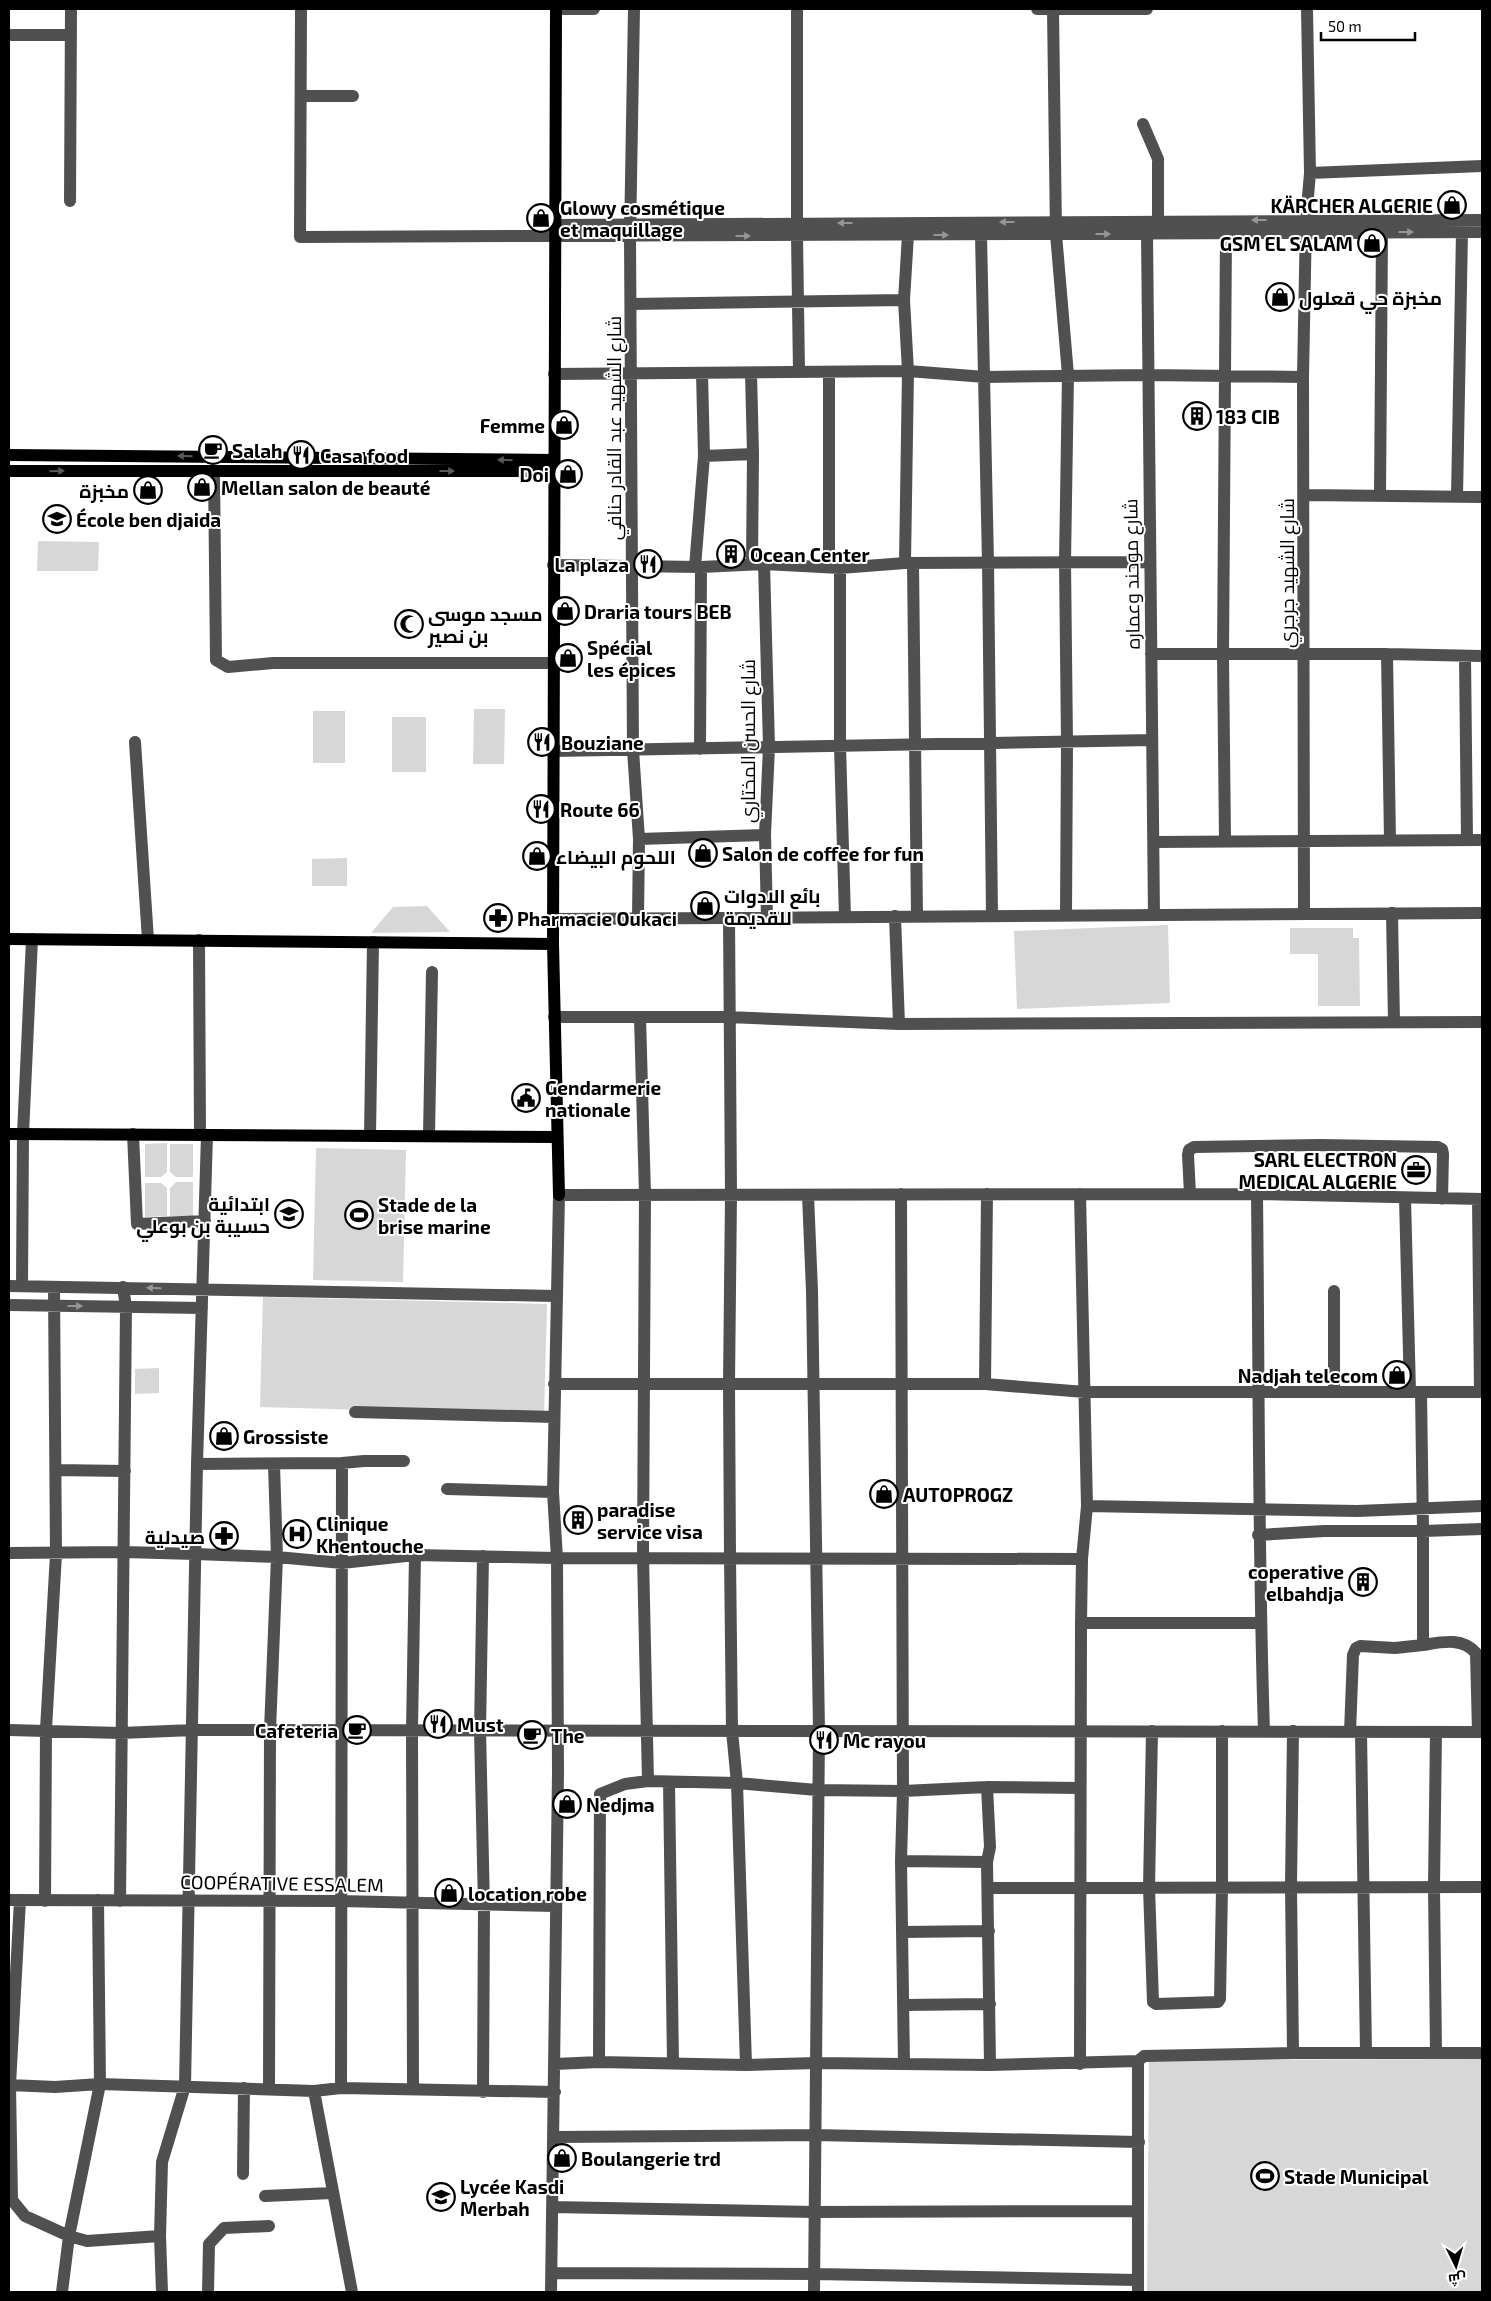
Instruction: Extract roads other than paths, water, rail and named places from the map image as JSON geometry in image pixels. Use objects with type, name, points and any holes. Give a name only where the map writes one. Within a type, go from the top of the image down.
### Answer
[{"type":"main road","points":[[556,9],[553,944],[556,1137],[559,1195]]},
{"type":"main road","points":[[9,454],[554,465]]},
{"type":"main road","points":[[9,471],[214,471],[554,465]]},
{"type":"main road","points":[[9,939],[553,944]]},
{"type":"main road","points":[[9,1134],[556,1137]]},
{"type":"street","points":[[70,201],[71,9]]},
{"type":"street","points":[[301,9],[300,237],[554,231],[1056,228],[1147,234],[1226,233],[1306,226],[1482,220]]},
{"type":"street","points":[[556,9],[594,9]]},
{"type":"street","name":"شارع الشهيد عبد القادر حنافي","points":[[634,9],[631,231],[632,565],[633,750],[638,839],[638,918]]},
{"type":"street","points":[[797,9],[799,372]]},
{"type":"street","points":[[1036,9],[1147,9]]},
{"type":"street","points":[[1054,9],[1056,228],[1068,375],[1066,915]]},
{"type":"street","name":"شارع الشهيد جرجري","points":[[1304,914],[1305,495],[1303,376],[1306,226],[1310,173],[1307,9]]},
{"type":"street","points":[[9,35],[71,35]]},
{"type":"street","points":[[301,96],[353,96]]},
{"type":"street","points":[[1143,124],[1155,148],[1158,159],[1158,220]]},
{"type":"street","points":[[1310,173],[1482,166]]},
{"type":"street","points":[[797,230],[908,235],[981,235],[1158,220],[1306,226],[1382,232],[1482,232]]},
{"type":"street","points":[[1380,496],[1382,232]]},
{"type":"street","points":[[1457,497],[1462,232]]},
{"type":"street","points":[[1225,842],[1223,654],[1226,233]]},
{"type":"street","name":"شارع موحند وعماره","points":[[1147,234],[1154,915]]},
{"type":"street","points":[[908,235],[904,300],[908,371],[909,563],[916,745],[917,916]]},
{"type":"street","points":[[981,235],[991,743],[992,915]]},
{"type":"street","points":[[631,304],[904,300]]},
{"type":"street","points":[[554,374],[908,371],[985,377],[1068,375],[1303,376]]},
{"type":"street","points":[[829,372],[845,917]]},
{"type":"street","points":[[700,749],[698,567],[704,456],[702,373]]},
{"type":"street","name":"شارع الحسن المختاري","points":[[751,373],[758,564],[769,747],[765,835],[767,918]]},
{"type":"street","points":[[704,456],[753,454]]},
{"type":"street","points":[[214,471],[216,660],[228,668],[272,663],[553,663]]},
{"type":"street","points":[[1305,495],[1482,497]]},
{"type":"street","points":[[554,566],[632,565],[698,567],[758,564],[835,567],[909,563],[1150,562]]},
{"type":"street","points":[[1151,654],[1482,656]]},
{"type":"street","points":[[1387,654],[1390,841]]},
{"type":"street","points":[[1465,656],[1467,840]]},
{"type":"street","points":[[553,751],[1152,740]]},
{"type":"street","points":[[135,742],[148,940]]},
{"type":"street","points":[[638,839],[765,835]]},
{"type":"street","points":[[1154,842],[1482,840]]},
{"type":"street","points":[[1392,913],[1394,1022]]},
{"type":"street","points":[[553,919],[1482,913]]},
{"type":"street","points":[[896,916],[899,1024]]},
{"type":"street","points":[[729,917],[728,1017],[731,1195],[729,1384],[732,1731],[737,1783],[746,2065]]},
{"type":"street","points":[[22,1286],[23,1134],[32,939]]},
{"type":"street","points":[[162,2292],[160,2236],[162,2162],[185,2086],[205,1221],[199,940]]},
{"type":"street","points":[[370,1136],[373,942]]},
{"type":"street","points":[[429,1136],[432,972]]},
{"type":"street","points":[[554,1017],[728,1017],[899,1024],[1482,1022]]},
{"type":"street","points":[[640,1017],[645,1195],[643,1556],[648,1781]]},
{"type":"street","points":[[133,1134],[137,1224],[205,1221]]},
{"type":"street","points":[[1190,1194],[1188,1155],[1189,1150],[1194,1147],[1320,1145],[1438,1147],[1442,1150],[1443,1154],[1442,1199]]},
{"type":"street","points":[[901,1194],[900,1384],[903,1731],[901,1861],[904,2064]]},
{"type":"street","points":[[985,1384],[987,1194]]},
{"type":"street","points":[[1080,1194],[1087,1506],[1082,1559],[1081,1623],[1080,2064]]},
{"type":"street","points":[[1257,1194],[1260,1392],[1258,1535],[1264,1731]]},
{"type":"street","points":[[551,2292],[555,2092],[558,1731],[557,1558],[553,1492],[554,1384],[559,1195],[1257,1194],[1480,1199],[1481,1392],[1085,1392],[985,1384],[554,1384]]},
{"type":"street","points":[[808,1195],[817,1557],[819,1731],[814,2292]]},
{"type":"street","points":[[1404,1198],[1423,1531],[1423,1645]]},
{"type":"street","points":[[9,1286],[202,1288],[556,1296]]},
{"type":"street","points":[[45,1901],[46,1729],[56,1554],[54,1287]]},
{"type":"street","points":[[120,1901],[126,1307],[123,1287]]},
{"type":"street","points":[[1334,1291],[1334,1392]]},
{"type":"street","points":[[9,1305],[202,1308]]},
{"type":"street","points":[[355,1412],[554,1417]]},
{"type":"street","points":[[198,1464],[404,1461]]},
{"type":"street","points":[[341,2088],[342,1463]]},
{"type":"street","points":[[269,2089],[268,1901],[270,1730],[277,1557],[274,1464]]},
{"type":"street","points":[[56,1470],[125,1470]]},
{"type":"street","points":[[446,1489],[553,1492]]},
{"type":"street","points":[[1087,1506],[1357,1511],[1482,1506]]},
{"type":"street","points":[[1258,1535],[1324,1531],[1482,1529]]},
{"type":"street","points":[[9,1553],[124,1552],[196,1554],[277,1557],[342,1563],[415,1555],[557,1558],[643,1556],[1082,1559]]},
{"type":"street","points":[[413,2089],[414,1904],[412,1730],[415,1555]]},
{"type":"street","points":[[483,1556],[480,1730],[484,1906],[483,2092]]},
{"type":"street","points":[[1081,1623],[1260,1624]]},
{"type":"street","points":[[9,1730],[46,1729],[122,1733],[194,1730],[1293,1731],[1355,1732],[1480,1732],[1476,1653],[1468,1645],[1452,1641],[1395,1648],[1360,1646],[1356,1648],[1353,1663],[1355,1732],[1362,1887],[1366,2054]]},
{"type":"street","points":[[1152,1731],[1149,1888],[1153,2002],[1156,2004],[1218,2002],[1220,1999],[1222,1731]]},
{"type":"street","points":[[1293,1731],[1291,1887],[1293,2053]]},
{"type":"street","points":[[1436,1732],[1434,1887],[1436,2052]]},
{"type":"street","points":[[599,2062],[600,1794],[625,1784],[648,1781],[737,1783],[818,1790],[903,1791],[987,1786],[1080,1788]]},
{"type":"street","points":[[669,1782],[673,2063]]},
{"type":"street","points":[[987,1786],[990,1847],[987,1862],[990,1931],[990,2065]]},
{"type":"street","points":[[901,1861],[987,1862]]},
{"type":"street","points":[[989,1888],[1482,1887]]},
{"type":"street","points":[[15,1900],[10,2085],[12,2200],[26,2216],[69,2236],[87,2241],[160,2236]]},
{"type":"street","name":"COOPÉRATIVE ESSALEM","points":[[15,1900],[341,1901],[484,1906],[556,1906]]},
{"type":"street","points":[[62,2292],[69,2236],[100,2084],[98,1900]]},
{"type":"street","points":[[902,1932],[990,1931]]},
{"type":"street","points":[[904,2005],[990,2004]]},
{"type":"street","points":[[555,2064],[599,2062],[746,2065],[817,2063],[1080,2064],[1138,2061],[1144,2056],[1293,2053],[1482,2053]]},
{"type":"street","points":[[552,2273],[814,2274],[1138,2286],[1138,2061]]},
{"type":"street","points":[[10,2085],[55,2087],[100,2084],[314,2091],[341,2088],[555,2092]]},
{"type":"street","points":[[243,2174],[244,2088]]},
{"type":"street","points":[[314,2091],[352,2292]]},
{"type":"street","points":[[554,2137],[815,2136],[1139,2142]]},
{"type":"street","points":[[265,2196],[332,2193]]},
{"type":"street","points":[[552,2207],[814,2212],[1137,2211]]},
{"type":"street","points":[[208,2292],[209,2244],[224,2228],[270,2226]]},
{"type":"place","name":"KÄRCHER ALGERIE","points":[[1452,205]]},
{"type":"place","name":"Glowy cosmétique et maquillage","points":[[541,218]]},
{"type":"place","name":"GSM EL SALAM","points":[[1372,243]]},
{"type":"place","name":"مخبزة حي قعلول","points":[[1280,297]]},
{"type":"place","name":"183 CIB","points":[[1197,416]]},
{"type":"place","name":"Femme","points":[[564,425]]},
{"type":"place","name":"Salah","points":[[213,450]]},
{"type":"place","name":"Casa food","points":[[301,455]]},
{"type":"place","name":"Doi","points":[[568,474]]},
{"type":"place","name":"Mellan salon de beauté","points":[[202,487]]},
{"type":"place","name":"مخبزة","points":[[148,490]]},
{"type":"place","name":"École ben djaida","points":[[57,519]]},
{"type":"place","name":"Ocean Center","points":[[731,554]]},
{"type":"place","name":"La plaza","points":[[648,564]]},
{"type":"place","name":"Draria tours BEB","points":[[565,611]]},
{"type":"place","name":"مسجد موسى بن نصير","points":[[409,624]]},
{"type":"place","name":"Spécial les épices","points":[[568,658]]},
{"type":"place","name":"Bouziane","points":[[542,742]]},
{"type":"place","name":"Route 66","points":[[541,809]]},
{"type":"place","name":"Salon de coffee for fun","points":[[703,853]]},
{"type":"place","name":"اللحوم البيضاء","points":[[537,856]]},
{"type":"place","name":"بائع الادوات للقديمة","points":[[705,906]]},
{"type":"place","name":"Pharmacie Oukaci","points":[[498,918]]},
{"type":"place","name":"Gendarmerie nationale","points":[[526,1098]]},
{"type":"place","name":"SARL ELECTRON MEDICAL ALGERIE","points":[[1416,1170]]},
{"type":"place","name":"ابتدائية حسيبة بن بوعلي","points":[[289,1214]]},
{"type":"place","name":"Stade de la brise marine","points":[[359,1215]]},
{"type":"place","name":"Nadjah telecom","points":[[1397,1375]]},
{"type":"place","name":"Grossiste","points":[[224,1436]]},
{"type":"place","name":"AUTOPROGZ","points":[[884,1494]]},
{"type":"place","name":"paradise service visa","points":[[578,1520]]},
{"type":"place","name":"Clinique Khentouche","points":[[297,1534]]},
{"type":"place","name":"صيدلية","points":[[224,1536]]},
{"type":"place","name":"coperative elbahdja","points":[[1363,1582]]},
{"type":"place","name":"Must","points":[[438,1724]]},
{"type":"place","name":"Cafeteria","points":[[357,1730]]},
{"type":"place","name":"The","points":[[532,1735]]},
{"type":"place","name":"Mc rayou","points":[[824,1740]]},
{"type":"place","name":"Nedjma","points":[[567,1804]]},
{"type":"place","name":"location robe","points":[[449,1893]]},
{"type":"place","name":"Boulangerie trd","points":[[562,2158]]},
{"type":"place","name":"Stade Municipal","points":[[1265,2176]]},
{"type":"place","name":"Lycée Kasdi Merbah","points":[[441,2197]]}]
